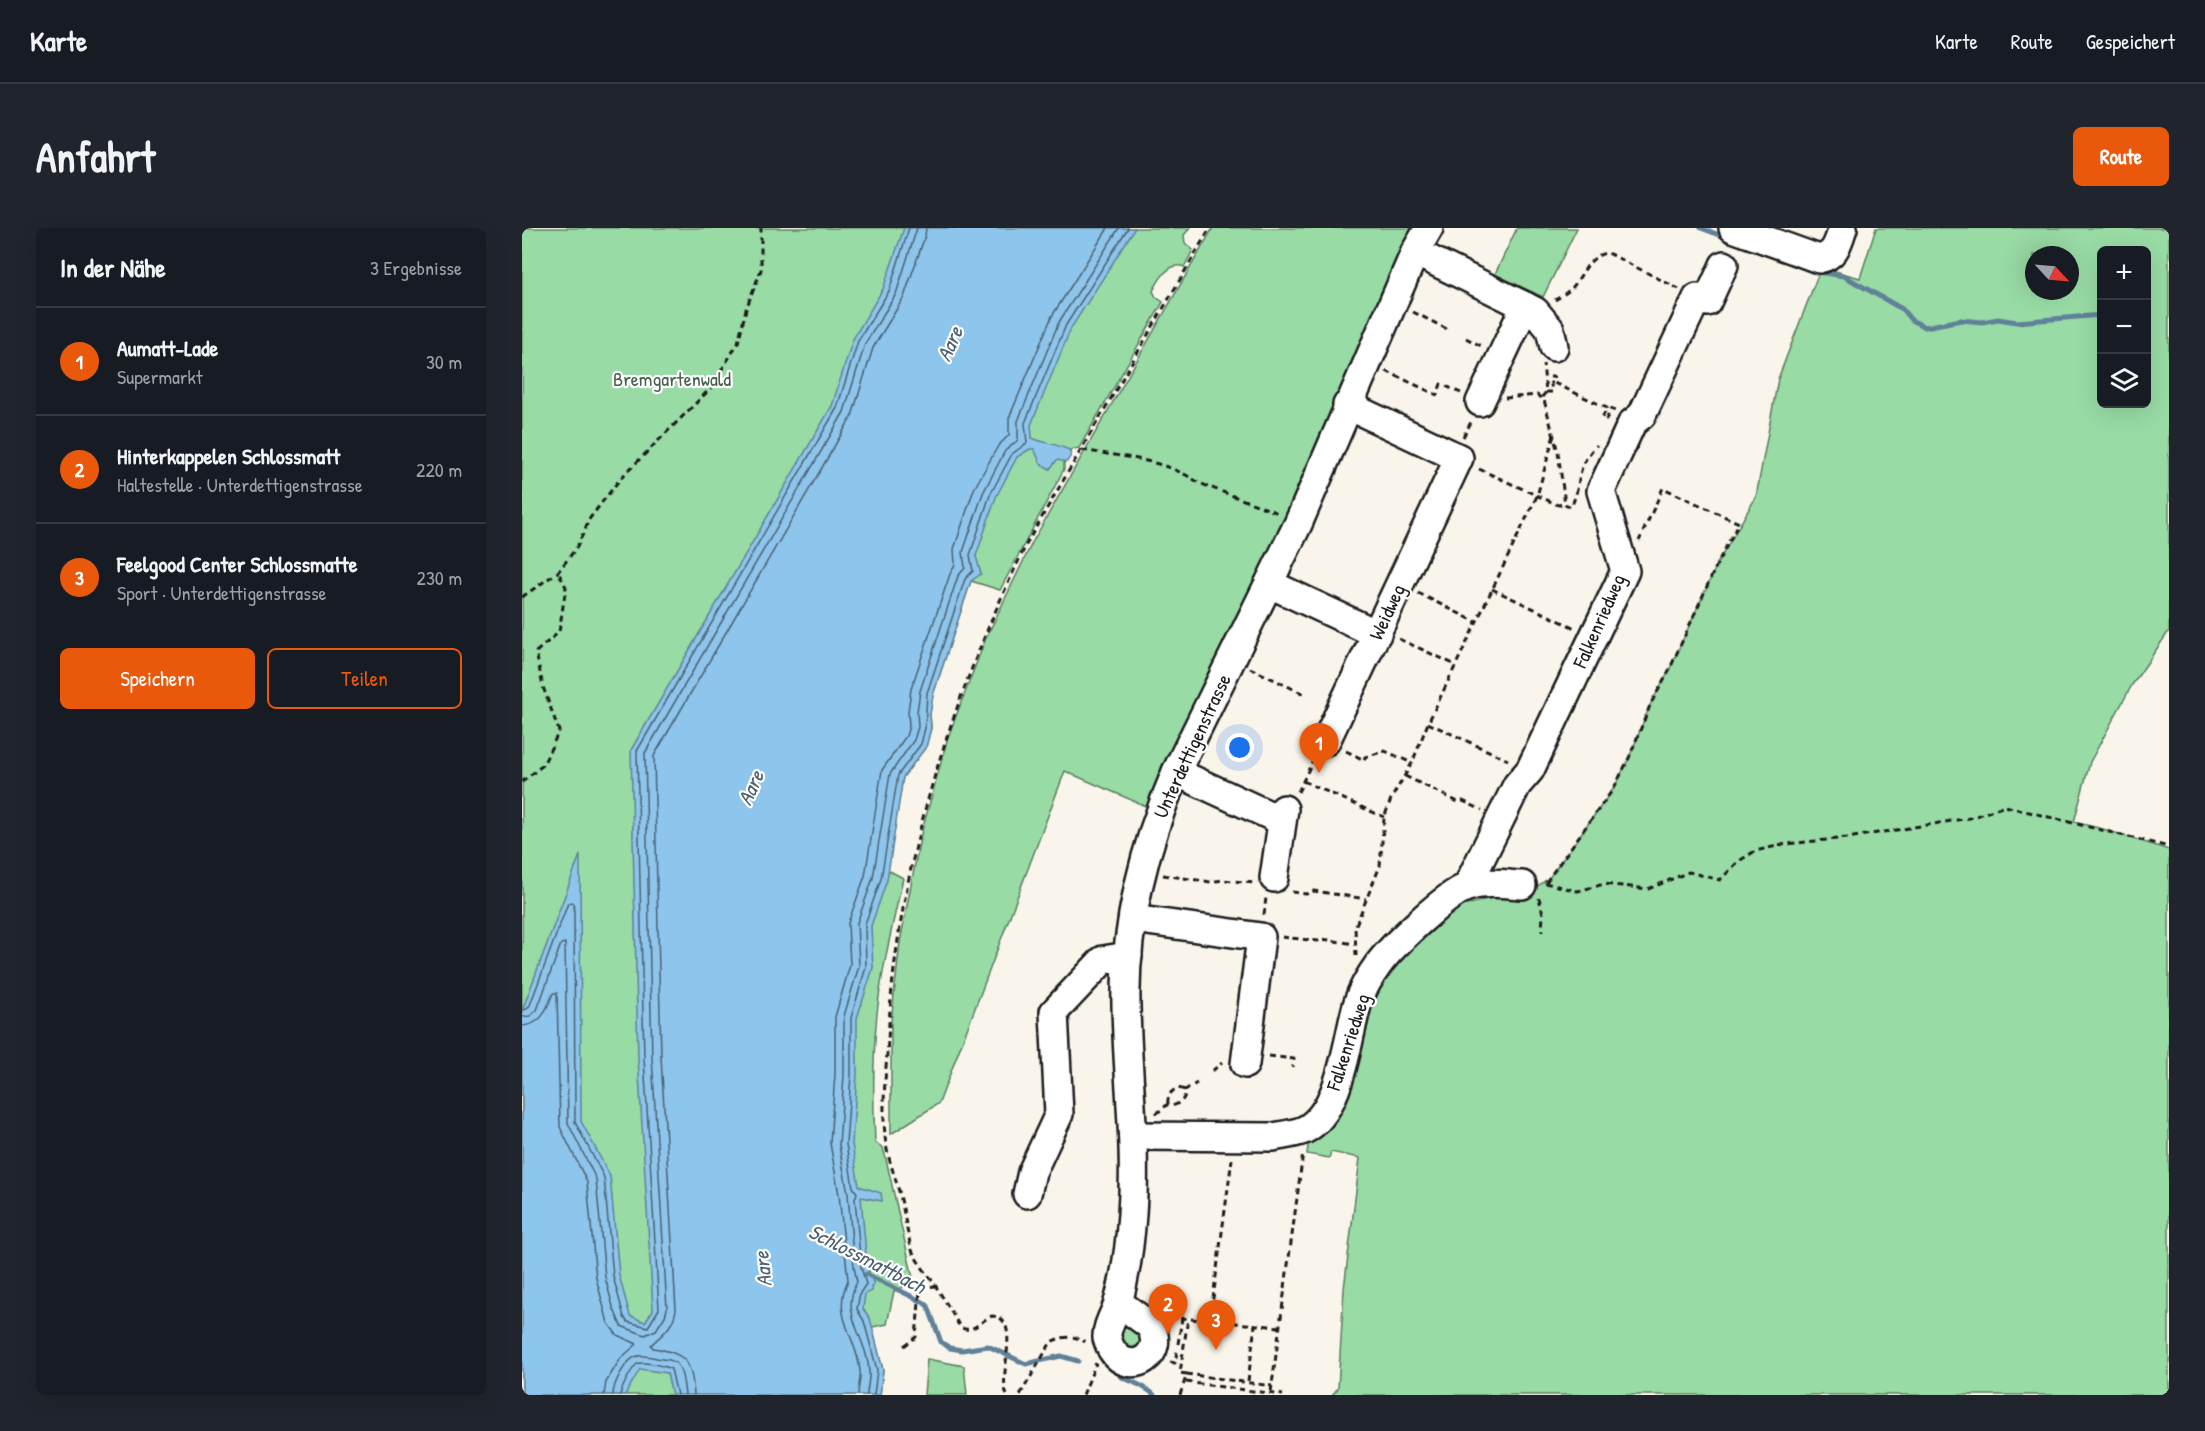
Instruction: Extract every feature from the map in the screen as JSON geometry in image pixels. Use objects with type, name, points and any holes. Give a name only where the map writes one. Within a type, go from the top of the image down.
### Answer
[{"type":"street","name":"Unterdettigenstrasse","points":[[1118,1302],[1130,1236],[1134,1193],[1126,1005],[1128,956],[1146,853],[1161,806],[1176,772],[1298,524],[1347,405],[1415,252],[1429,228]]},
{"type":"street","points":[[1733,228],[1819,259],[1826,258],[1834,252],[1843,228]]},
{"type":"street","points":[[1415,252],[1535,311],[1546,323],[1553,338],[1548,355]]},
{"type":"street","name":"Falkenriedweg","points":[[1467,888],[1517,784],[1530,770],[1625,571],[1601,490],[1632,423],[1642,415],[1697,298],[1707,302],[1724,265]]},
{"type":"street","points":[[1488,400],[1525,306]]},
{"type":"street","points":[[1347,405],[1457,457]]},
{"type":"street","name":"Weidweg","points":[[1326,741],[1457,457]]},
{"type":"street","points":[[1270,584],[1377,632]]},
{"type":"street","points":[[1176,772],[1283,815],[1272,887]]},
{"type":"street","name":"Falkenriedweg","points":[[1306,1129],[1320,1116],[1333,1093],[1340,1076],[1359,1001],[1378,964],[1433,910],[1467,888],[1486,884],[1534,886]]},
{"type":"street","points":[[1133,919],[1270,933],[1245,1058]]},
{"type":"street","points":[[1027,1194],[1032,1172],[1059,1114],[1054,1012],[1103,960],[1128,956]]},
{"type":"street","points":[[1133,1136],[1273,1137],[1306,1129]]},
{"type":"path","points":[[522,597],[558,572],[577,547],[590,518],[620,479],[710,389],[738,343],[746,309],[762,270],[761,228]]},
{"type":"path","points":[[1007,1395],[1004,1384],[1007,1327],[1003,1319],[996,1316],[988,1317],[973,1328],[965,1330],[960,1327],[913,1252],[885,1137],[889,1011],[897,942],[916,838],[936,770],[978,649],[1028,541],[1210,228]]},
{"type":"path","points":[[1525,306],[1534,298],[1545,303],[1555,300],[1571,288],[1589,264],[1603,253],[1608,253],[1670,284]]},
{"type":"path","points":[[1405,308],[1449,330]]},
{"type":"path","points":[[1542,397],[1546,392],[1548,355]]},
{"type":"path","points":[[1379,368],[1437,395],[1441,384],[1488,400],[1536,395],[1542,397],[1546,404],[1558,452],[1565,504]]},
{"type":"path","points":[[1546,392],[1552,392],[1550,377],[1554,377],[1554,383],[1607,408],[1602,418],[1606,420],[1610,411]]},
{"type":"path","points":[[1488,400],[1457,457],[1558,505],[1565,504],[1571,507],[1576,497],[1578,477],[1584,460],[1605,438]]},
{"type":"path","points":[[1363,990],[1355,944],[1355,927],[1380,866],[1384,818],[1391,799],[1412,763],[1428,723],[1537,496],[1554,435]]},
{"type":"path","points":[[1082,450],[1161,463],[1199,483],[1277,512],[1298,524]]},
{"type":"path","points":[[1534,886],[1614,788],[1718,562],[1739,524],[1663,488],[1625,571]]},
{"type":"path","points":[[522,782],[543,765],[559,731],[543,687],[536,652],[559,632],[566,587],[558,572]]},
{"type":"path","points":[[1492,589],[1593,636]]},
{"type":"path","points":[[1418,594],[1476,622]]},
{"type":"path","points":[[1377,632],[1456,665]]},
{"type":"path","points":[[1245,666],[1306,695]]},
{"type":"path","points":[[1428,723],[1504,758]]},
{"type":"path","points":[[1283,815],[1295,798],[1320,746],[1326,741]]},
{"type":"path","points":[[1350,753],[1364,760],[1365,757],[1385,751],[1412,763]]},
{"type":"path","points":[[1405,776],[1500,819]]},
{"type":"path","points":[[1304,781],[1384,818]]},
{"type":"path","points":[[1534,886],[1578,891],[1604,884],[1648,889],[1689,872],[1720,880],[1739,861],[1755,851],[1786,844],[1847,838],[1970,818],[2005,806],[2169,847]]},
{"type":"path","points":[[1155,874],[1211,882],[1222,880],[1306,894],[1314,891],[1366,899]]},
{"type":"path","points":[[1534,886],[1543,914],[1542,932]]},
{"type":"path","points":[[1272,887],[1270,933],[1355,944]]},
{"type":"path","points":[[1245,1058],[1294,1059],[1293,1066]]},
{"type":"path","points":[[1155,1115],[1168,1104],[1172,1091],[1178,1088],[1185,1090],[1197,1083]]},
{"type":"path","points":[[1168,1104],[1172,1106],[1180,1102],[1185,1095],[1185,1090]]},
{"type":"path","points":[[1271,1392],[1306,1129]]},
{"type":"path","points":[[1210,1320],[1235,1137]]},
{"type":"path","points":[[904,1346],[916,1338],[919,1295],[923,1288],[935,1286]]},
{"type":"path","points":[[1171,1316],[1280,1327]]},
{"type":"path","points":[[1188,1318],[1180,1374],[1248,1381],[1272,1386]]},
{"type":"path","points":[[1248,1381],[1255,1325]]},
{"type":"path","points":[[1020,1395],[1048,1345],[1059,1338],[1078,1338],[1092,1348]]},
{"type":"path","points":[[1083,1395],[1100,1356]]},
{"type":"path","points":[[1181,1394],[1187,1374]]},
{"type":"path","points":[[1186,1382],[1282,1395]]},
{"type":"green space","name":"Bremgartenwald","points":[[522,228],[1190,228],[1184,235],[1185,243],[1193,250],[1184,267],[1170,269],[1155,286],[1153,291],[1156,297],[1163,302],[1079,448],[1070,450],[1071,455],[1064,463],[1064,469],[1000,590],[971,581],[933,695],[930,714],[931,728],[926,747],[903,777],[888,870],[903,878],[877,1013],[874,1110],[875,1142],[883,1148],[913,1278],[911,1284],[894,1291],[887,1324],[872,1327],[883,1370],[880,1395],[522,1395]]},
{"type":"green space","points":[[1213,228],[1415,228],[1330,426],[1152,809],[1065,771],[939,1103],[891,1134],[891,1022],[900,942],[920,838],[948,737],[986,638],[1033,541]]},
{"type":"green space","points":[[1517,228],[1577,228],[1543,297],[1495,274]]},
{"type":"green space","points":[[1876,228],[2169,228],[2169,631],[2132,685],[2090,762],[2074,822],[2169,850],[2169,1395],[1332,1395],[1338,1388],[1344,1289],[1360,1158],[1331,1152],[1329,1158],[1307,1154],[1309,1138],[1376,977],[1450,910],[1514,891],[1526,894],[1549,878],[1614,788],[1651,703],[1667,675],[1718,562],[1756,497],[1778,379],[1821,267],[1860,278]]},
{"type":"green space","points":[[1121,1319],[1139,1331],[1143,1340],[1137,1350],[1128,1350],[1120,1339]]},
{"type":"green space","points":[[927,1359],[964,1366],[967,1395],[924,1395]]},
{"type":"water","name":"Aare","points":[[904,228],[1135,228],[1071,328],[1031,425],[1032,438],[1069,450],[1071,455],[1067,462],[1057,460],[1050,469],[1041,464],[1034,449],[1030,449],[1017,457],[996,497],[976,556],[981,574],[971,581],[933,695],[930,714],[931,728],[926,747],[903,777],[887,880],[871,926],[873,968],[857,1018],[857,1075],[852,1144],[859,1186],[881,1193],[882,1201],[861,1197],[867,1266],[874,1285],[871,1287],[872,1291],[865,1294],[863,1309],[870,1318],[883,1370],[880,1395],[672,1395],[667,1373],[640,1369],[625,1395],[522,1395],[522,1011],[580,855],[581,1121],[610,1176],[619,1275],[630,1316],[645,1322],[653,1310],[638,1058],[631,750],[832,406],[853,339],[883,289]]},
{"type":"waterway","points":[[1701,228],[1727,238]]},
{"type":"waterway","points":[[1789,262],[1811,271],[1844,276],[1902,309],[1911,320],[1925,327],[1961,320],[1982,322],[1998,319],[2017,322],[2097,315]]},
{"type":"waterway","name":"Schlossmattbach","points":[[866,1274],[928,1306],[941,1342],[950,1348],[962,1350],[988,1346],[1026,1364],[1061,1356],[1078,1361]]},
{"type":"waterway","name":"Schlossmattbach","points":[[1120,1376],[1154,1395]]},
{"type":"place","name":"Aumatt-Lade","points":[[1319,773]]},
{"type":"place","name":"Hinterkappelen Schlossmatt","points":[[1168,1334]]},
{"type":"place","name":"Feelgood Center Schlossmatte","points":[[1216,1350]]}]
